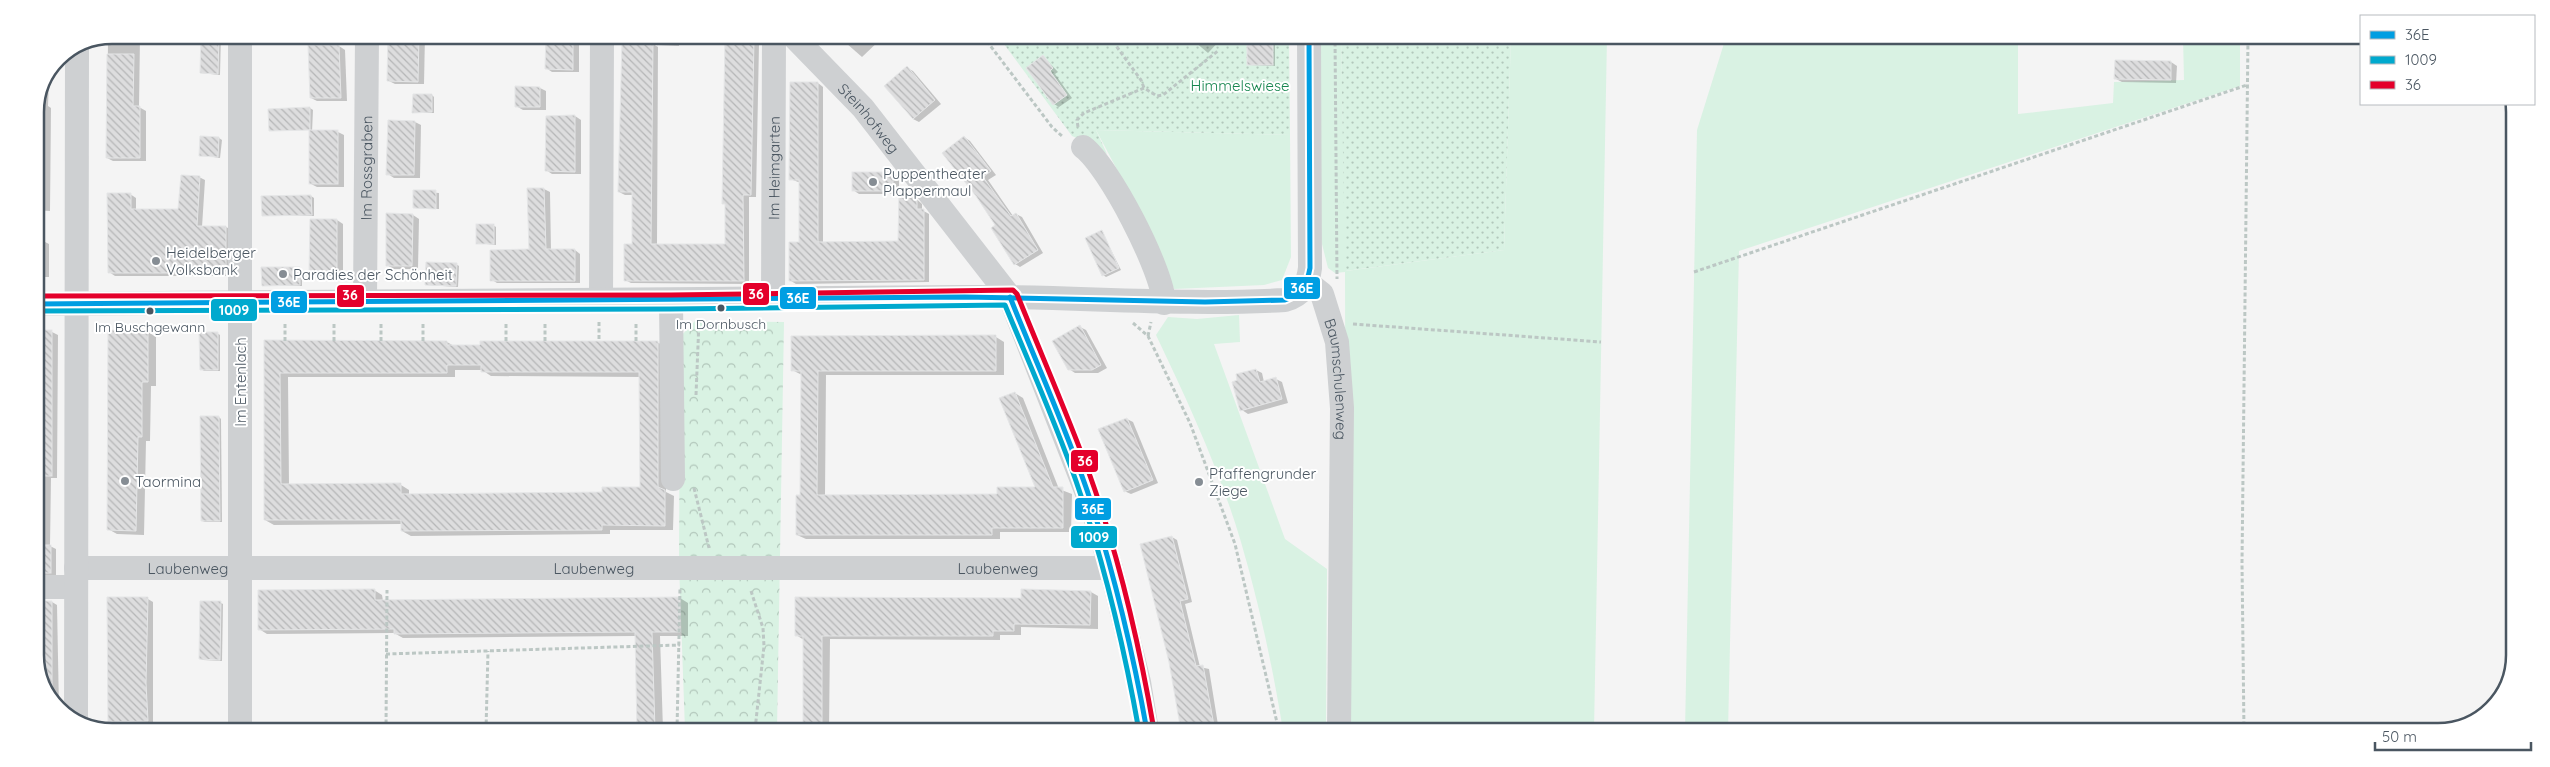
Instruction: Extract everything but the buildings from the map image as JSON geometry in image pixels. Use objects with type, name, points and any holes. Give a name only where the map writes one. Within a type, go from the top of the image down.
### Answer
[{"type":"street","name":"Im Entenlach","points":[[240,44],[240,723]]},
{"type":"street","name":"Im Rossgraben","points":[[365,302],[367,44]]},
{"type":"street","points":[[601,301],[602,44]]},
{"type":"street","name":"Im Heimgarten","points":[[773,300],[774,44]]},
{"type":"street","name":"Steinhofweg","points":[[800,44],[863,108],[1010,297],[1090,501],[1110,568],[1139,682],[1146,723]]},
{"type":"street","points":[[44,304],[671,302],[1010,297],[1164,303],[1285,300],[1294,298],[1308,283],[1310,268],[1309,44]]},
{"type":"street","points":[[76,713],[77,54]]},
{"type":"street","points":[[1083,147],[1097,160],[1145,244],[1163,291],[1164,303]]},
{"type":"street","name":"Baumschulenweg","points":[[1308,283],[1322,294],[1333,322],[1338,342],[1342,408],[1339,723]]},
{"type":"street","points":[[671,302],[684,480]]},
{"type":"street","name":"Laubenweg","points":[[44,585],[76,578],[240,568],[1110,568]]},
{"type":"path","points":[[989,44],[1052,127]]},
{"type":"path","points":[[1115,44],[1141,80],[1144,88],[1157,96],[1163,95],[1219,50]]},
{"type":"path","points":[[1335,44],[1336,280]]},
{"type":"path","points":[[2244,723],[2242,563],[2248,44]]},
{"type":"path","points":[[1694,272],[2248,85]]},
{"type":"path","points":[[1083,147],[1077,120],[1084,113],[1144,88]]},
{"type":"path","points":[[696,397],[699,301]]},
{"type":"path","points":[[1333,322],[1601,342]]},
{"type":"path","points":[[1148,336],[1190,423],[1235,544],[1277,723]]},
{"type":"path","points":[[684,480],[696,500],[712,568]]},
{"type":"path","points":[[386,723],[387,568]]},
{"type":"path","points":[[677,723],[680,645],[679,568]]},
{"type":"path","points":[[744,568],[763,628],[764,646],[756,723]]},
{"type":"path","points":[[386,654],[680,645]]},
{"type":"path","points":[[486,723],[488,651]]},
{"type":"green space","name":"Himmelswiese","points":[[1004,44],[1289,44],[1290,135],[1096,130],[1107,154],[1097,147],[1072,136]]},
{"type":"green space","points":[[1319,44],[1341,44],[1346,271],[1504,250],[1511,44],[1607,44],[1594,723],[1346,723],[1345,272],[1335,273],[1328,268],[1321,240]]},
{"type":"green space","points":[[1341,44],[1511,44],[1504,250],[1345,271]]},
{"type":"green space","points":[[1724,44],[2018,44],[2018,114],[2113,103],[2114,82],[2184,80],[2183,44],[2240,44],[2240,86],[1739,251],[1728,723],[1685,723],[1697,130]]},
{"type":"green space","points":[[1096,130],[1290,135],[1291,257],[1282,280],[1264,285],[1174,289],[1155,241]]},
{"type":"green space","points":[[1239,315],[1240,342],[1214,344],[1285,539],[1327,569],[1326,723],[1282,723],[1260,612],[1233,515],[1203,437],[1156,335],[1168,317],[1197,319]]},
{"type":"green space","points":[[695,321],[784,322],[777,723],[685,723],[679,564],[680,337]]},
{"type":"transit line","name":"36E","points":[[44,304],[965,297],[1205,302],[1285,300],[1299,292],[1307,279],[1310,268],[1309,44]]},
{"type":"transit line","name":"36","points":[[44,296],[671,295],[1013,290],[1017,294],[1063,406],[1100,504],[1127,600],[1153,723]]},
{"type":"transit line","name":"36E","points":[[1010,297],[1062,424],[1091,502],[1123,615],[1145,723]]},
{"type":"transit line","name":"1009","points":[[44,311],[671,309],[1005,305],[1059,436],[1096,542],[1127,667],[1138,723]]},
{"type":"place","name":"Puppentheater Plappermaul","points":[[873,182]]},
{"type":"place","name":"Heidelberger Volksbank","points":[[156,261]]},
{"type":"place","name":"Paradies der Schönheit","points":[[283,274]]},
{"type":"place","name":"Im Dornbusch","points":[[721,308]]},
{"type":"place","name":"Im Buschgewann","points":[[150,311]]},
{"type":"place","name":"Taormina","points":[[125,481]]},
{"type":"place","name":"Pfaffengrunder Ziege","points":[[1199,482]]}]
